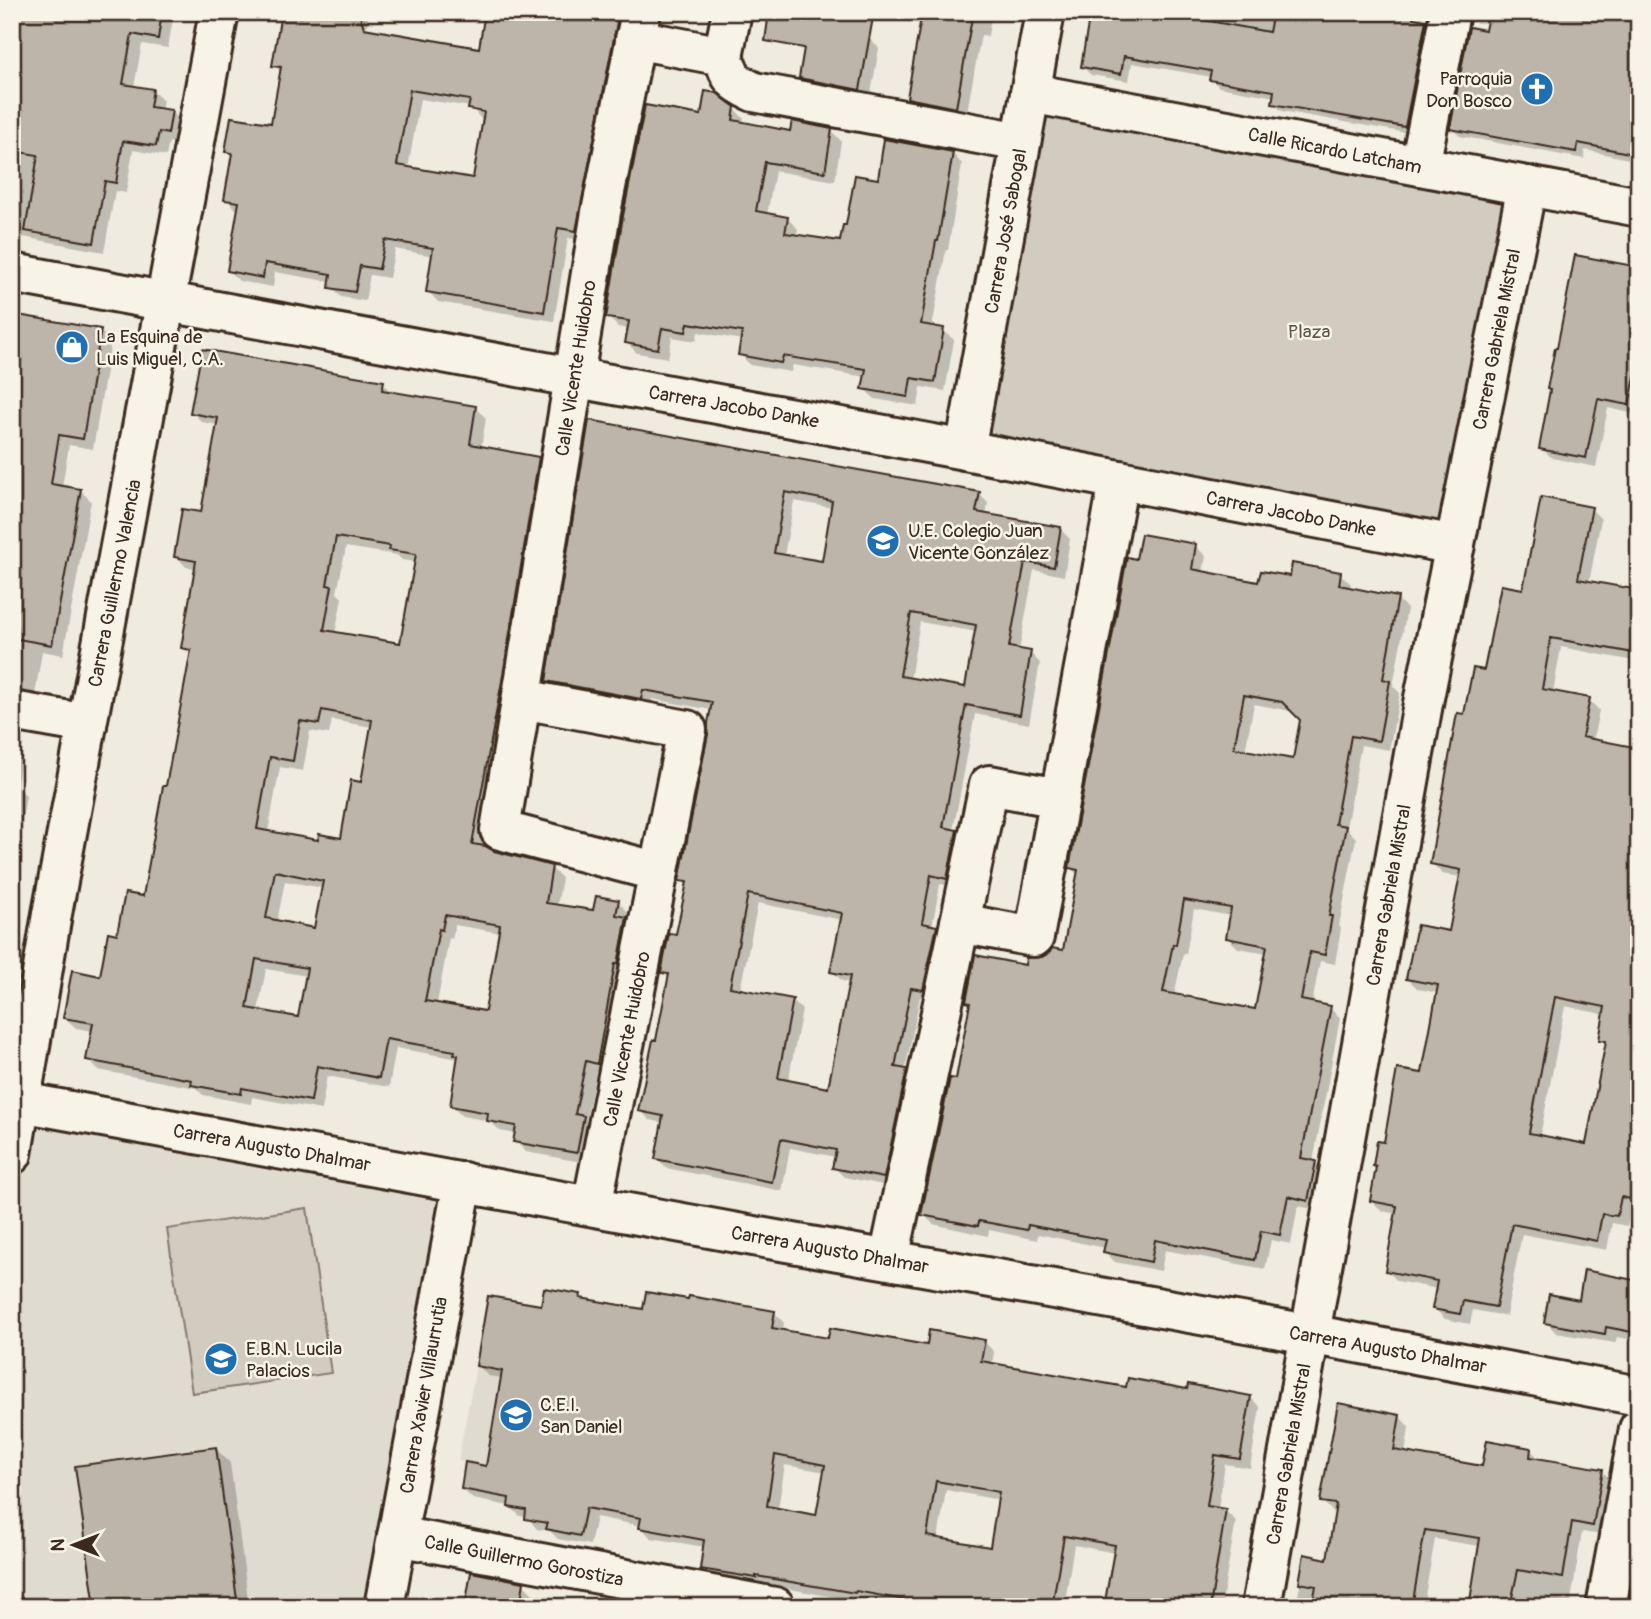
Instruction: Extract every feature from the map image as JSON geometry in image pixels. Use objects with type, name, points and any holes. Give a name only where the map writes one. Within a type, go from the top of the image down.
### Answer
[{"type":"street","name":"Carrera Guillermo Valencia","points":[[12,1154],[21,1102],[23,1022],[52,914],[219,12]]},
{"type":"street","points":[[732,12],[723,56],[735,83],[754,92],[1021,142]]},
{"type":"street","name":"Carrera José Sabogal","points":[[965,450],[1045,12]]},
{"type":"street","points":[[1420,166],[1450,12]]},
{"type":"street","name":"Calle Vicente Huidobro","points":[[659,872],[500,830],[601,212],[638,26],[723,56]]},
{"type":"street","name":"Calle Ricardo Latcham","points":[[1030,93],[1639,208]]},
{"type":"street","name":"Carrera Gabriela Mistral","points":[[1261,1607],[1424,698],[1527,187]]},
{"type":"street","name":"Carrera Jacobo Danke","points":[[12,273],[1455,544]]},
{"type":"street","points":[[960,923],[1034,937],[1119,480]]},
{"type":"street","name":"Calle Vicente Huidobro","points":[[522,699],[687,730],[592,1206]]},
{"type":"street","points":[[12,710],[88,724]]},
{"type":"street","points":[[889,1259],[989,785],[1059,798]]},
{"type":"street","name":"Carrera Augusto Dhalmar","points":[[21,1102],[1639,1396]]},
{"type":"street","name":"Carrera Xavier Villaurrutia","points":[[384,1607],[463,1182]]},
{"type":"street","points":[[1606,1607],[1639,1429]]},
{"type":"street","name":"Calle Guillermo Gorostiza","points":[[397,1536],[775,1607]]},
{"type":"shaded area","name":"E.B.N. Lucila Palacios","points":[[21,1102],[463,1182],[384,1607],[12,1607],[12,1154]]},
{"type":"shaded area","name":"C.E.I. San Daniel","points":[[476,1366],[571,1383],[555,1478],[458,1461]]},
{"type":"green space","name":"Plaza","points":[[1030,93],[1527,186],[1455,545],[965,450]]},
{"type":"green space","points":[[307,1208],[331,1373],[192,1393],[167,1229]]},
{"type":"building","points":[[12,12],[162,12],[158,39],[132,34],[123,84],[153,89],[150,107],[172,110],[168,134],[159,132],[156,146],[123,141],[116,183],[105,181],[94,243],[25,231],[38,155],[12,151]]},
{"type":"building","points":[[302,12],[359,12],[364,28],[479,48],[485,12],[619,12],[576,231],[558,228],[544,312],[426,292],[433,248],[385,240],[379,269],[360,266],[355,292],[329,288],[331,274],[265,263],[263,278],[227,271],[239,202],[224,200],[232,153],[225,152],[231,117],[271,123],[281,67],[272,66],[281,13],[301,17]],"holes":[[[410,90],[470,100],[468,109],[484,112],[473,178],[397,165]]]},
{"type":"building","points":[[769,12],[874,12],[860,90],[799,78],[804,48],[765,41]]},
{"type":"building","points":[[922,12],[973,12],[956,108],[907,98]]},
{"type":"building","points":[[1090,12],[1199,12],[1198,19],[1269,32],[1273,12],[1414,12],[1413,18],[1426,20],[1405,127],[1272,104],[1274,91],[1209,80],[1211,71],[1124,56],[1121,74],[1081,67]]},
{"type":"building","name":"Parroquia Don Bosco","points":[[1489,12],[1639,12],[1639,155],[1578,143],[1576,152],[1450,129],[1469,27],[1485,30]]},
{"type":"building","points":[[705,91],[717,93],[735,107],[733,120],[790,131],[792,121],[832,129],[825,172],[765,162],[756,211],[788,217],[785,233],[840,241],[843,225],[846,225],[855,175],[878,179],[884,139],[953,152],[921,324],[944,328],[935,382],[911,378],[908,397],[862,389],[866,369],[783,356],[781,363],[738,355],[742,332],[688,323],[686,332],[662,328],[658,349],[625,343],[629,321],[606,318],[645,105],[701,115]]},
{"type":"building","points":[[1575,255],[1639,267],[1639,358],[1629,405],[1598,399],[1586,458],[1539,449],[1550,390],[1547,389]]},
{"type":"building","points":[[12,314],[101,329],[83,439],[59,435],[51,484],[81,489],[52,645],[12,638]]},
{"type":"building","points":[[202,349],[384,381],[382,390],[476,406],[470,444],[539,457],[472,844],[552,866],[546,903],[593,910],[596,896],[619,900],[616,915],[627,917],[618,964],[615,964],[597,1064],[586,1061],[575,1114],[584,1116],[577,1153],[513,1142],[516,1126],[487,1121],[488,1113],[450,1106],[458,1055],[454,1054],[455,1051],[386,1039],[379,1078],[317,1066],[311,1101],[242,1088],[241,1094],[191,1085],[192,1080],[86,1060],[93,1023],[63,1018],[72,970],[100,976],[108,932],[117,934],[125,893],[143,896],[191,650],[181,648],[196,561],[174,557],[182,509],[201,512],[218,418],[190,413]],"holes":[[[336,537],[390,546],[389,550],[416,554],[400,643],[324,630],[332,586],[327,585]],[[322,710],[372,720],[361,782],[351,780],[341,838],[319,834],[318,840],[257,829],[270,757],[293,761],[300,721],[319,724]],[[275,871],[323,881],[314,928],[266,918]],[[445,915],[500,925],[485,1011],[425,1001],[439,929],[442,930]],[[256,959],[307,968],[298,1017],[247,1008]]]},
{"type":"building","points":[[589,420],[980,492],[976,512],[1061,527],[1054,567],[1025,562],[1009,647],[1031,651],[1020,715],[966,705],[943,827],[957,830],[947,879],[931,875],[922,923],[937,926],[923,990],[911,988],[895,1067],[907,1069],[884,1178],[832,1168],[836,1150],[781,1139],[772,1182],[655,1159],[663,1116],[638,1111],[669,974],[661,973],[669,933],[676,934],[687,882],[679,881],[712,702],[643,690],[641,699],[546,681]],"holes":[[[785,492],[832,501],[822,561],[774,553]],[[911,613],[976,625],[965,687],[900,676]],[[748,894],[842,913],[830,972],[850,976],[828,1088],[778,1078],[793,999],[730,987]]]},
{"type":"building","points":[[1541,497],[1592,507],[1578,579],[1639,590],[1639,654],[1551,638],[1542,689],[1590,698],[1582,737],[1639,748],[1639,1201],[1621,1197],[1617,1216],[1602,1214],[1597,1241],[1512,1224],[1496,1307],[1463,1301],[1460,1314],[1432,1309],[1437,1281],[1385,1271],[1397,1206],[1370,1201],[1376,1167],[1373,1166],[1377,1141],[1384,1142],[1397,1069],[1422,1073],[1438,985],[1406,979],[1417,925],[1449,931],[1461,870],[1430,864],[1457,713],[1464,714],[1473,668],[1484,670],[1501,585],[1523,589]],"holes":[[[1555,997],[1605,1007],[1599,1040],[1606,1041],[1586,1144],[1529,1133]]]},
{"type":"building","points":[[1141,534],[1196,544],[1192,569],[1258,582],[1261,571],[1290,576],[1292,563],[1341,572],[1339,585],[1398,597],[1383,679],[1390,681],[1379,741],[1351,736],[1335,824],[1346,826],[1329,916],[1332,916],[1325,955],[1310,952],[1301,1000],[1331,1006],[1301,1158],[1316,1161],[1308,1201],[1288,1196],[1280,1235],[1261,1231],[1255,1260],[1155,1240],[1151,1262],[1103,1252],[1106,1240],[1028,1225],[1027,1230],[979,1221],[978,1226],[921,1215],[950,1078],[956,1079],[970,1003],[966,1002],[975,955],[1025,965],[1026,958],[1042,957],[1052,948],[1063,950],[1078,870],[1069,868],[1127,557],[1136,559]],"holes":[[[1244,695],[1282,702],[1300,720],[1293,759],[1234,748]],[[1184,900],[1231,908],[1226,938],[1267,946],[1255,1009],[1163,992],[1173,944],[1176,945]]]},
{"type":"building","points":[[1584,1270],[1639,1281],[1632,1332],[1606,1327],[1605,1334],[1544,1323],[1549,1294],[1579,1300]]},
{"type":"building","points":[[544,1288],[581,1294],[580,1298],[643,1309],[646,1292],[688,1299],[689,1296],[775,1311],[772,1328],[828,1338],[830,1328],[927,1345],[929,1330],[985,1340],[981,1361],[1126,1387],[1128,1378],[1187,1389],[1188,1384],[1251,1396],[1240,1459],[1215,1455],[1207,1506],[1226,1509],[1210,1607],[1104,1607],[1115,1545],[1064,1536],[1052,1607],[943,1607],[856,1591],[855,1593],[700,1569],[704,1540],[639,1528],[641,1518],[586,1508],[580,1536],[546,1529],[547,1523],[525,1519],[526,1510],[508,1507],[509,1498],[461,1489],[465,1462],[486,1466],[502,1371],[476,1366],[488,1296],[541,1305]],"holes":[[[775,1455],[825,1465],[816,1515],[767,1506]],[[936,1481],[999,1492],[990,1547],[927,1536]]]},
{"type":"building","points":[[1338,1403],[1400,1415],[1394,1450],[1482,1466],[1487,1440],[1531,1448],[1530,1457],[1603,1469],[1593,1526],[1572,1522],[1563,1578],[1518,1570],[1510,1607],[1469,1607],[1480,1538],[1425,1530],[1412,1607],[1312,1607],[1316,1586],[1299,1583],[1304,1554],[1327,1559],[1336,1504],[1320,1502]]},
{"type":"building","points":[[216,1447],[238,1607],[95,1607],[75,1466]]},
{"type":"building","points":[[471,1572],[524,1582],[520,1607],[465,1607]]},
{"type":"place","name":"Parroquia Don Bosco","points":[[1537,89]]},
{"type":"place","name":"La Esquina de Luis Miguel, C.A.","points":[[72,347]]},
{"type":"place","name":"U.E. Colegio Juan Vicente González","points":[[883,541]]},
{"type":"place","name":"E.B.N. Lucila Palacios","points":[[221,1359]]},
{"type":"place","name":"C.E.I. San Daniel","points":[[516,1415]]}]
